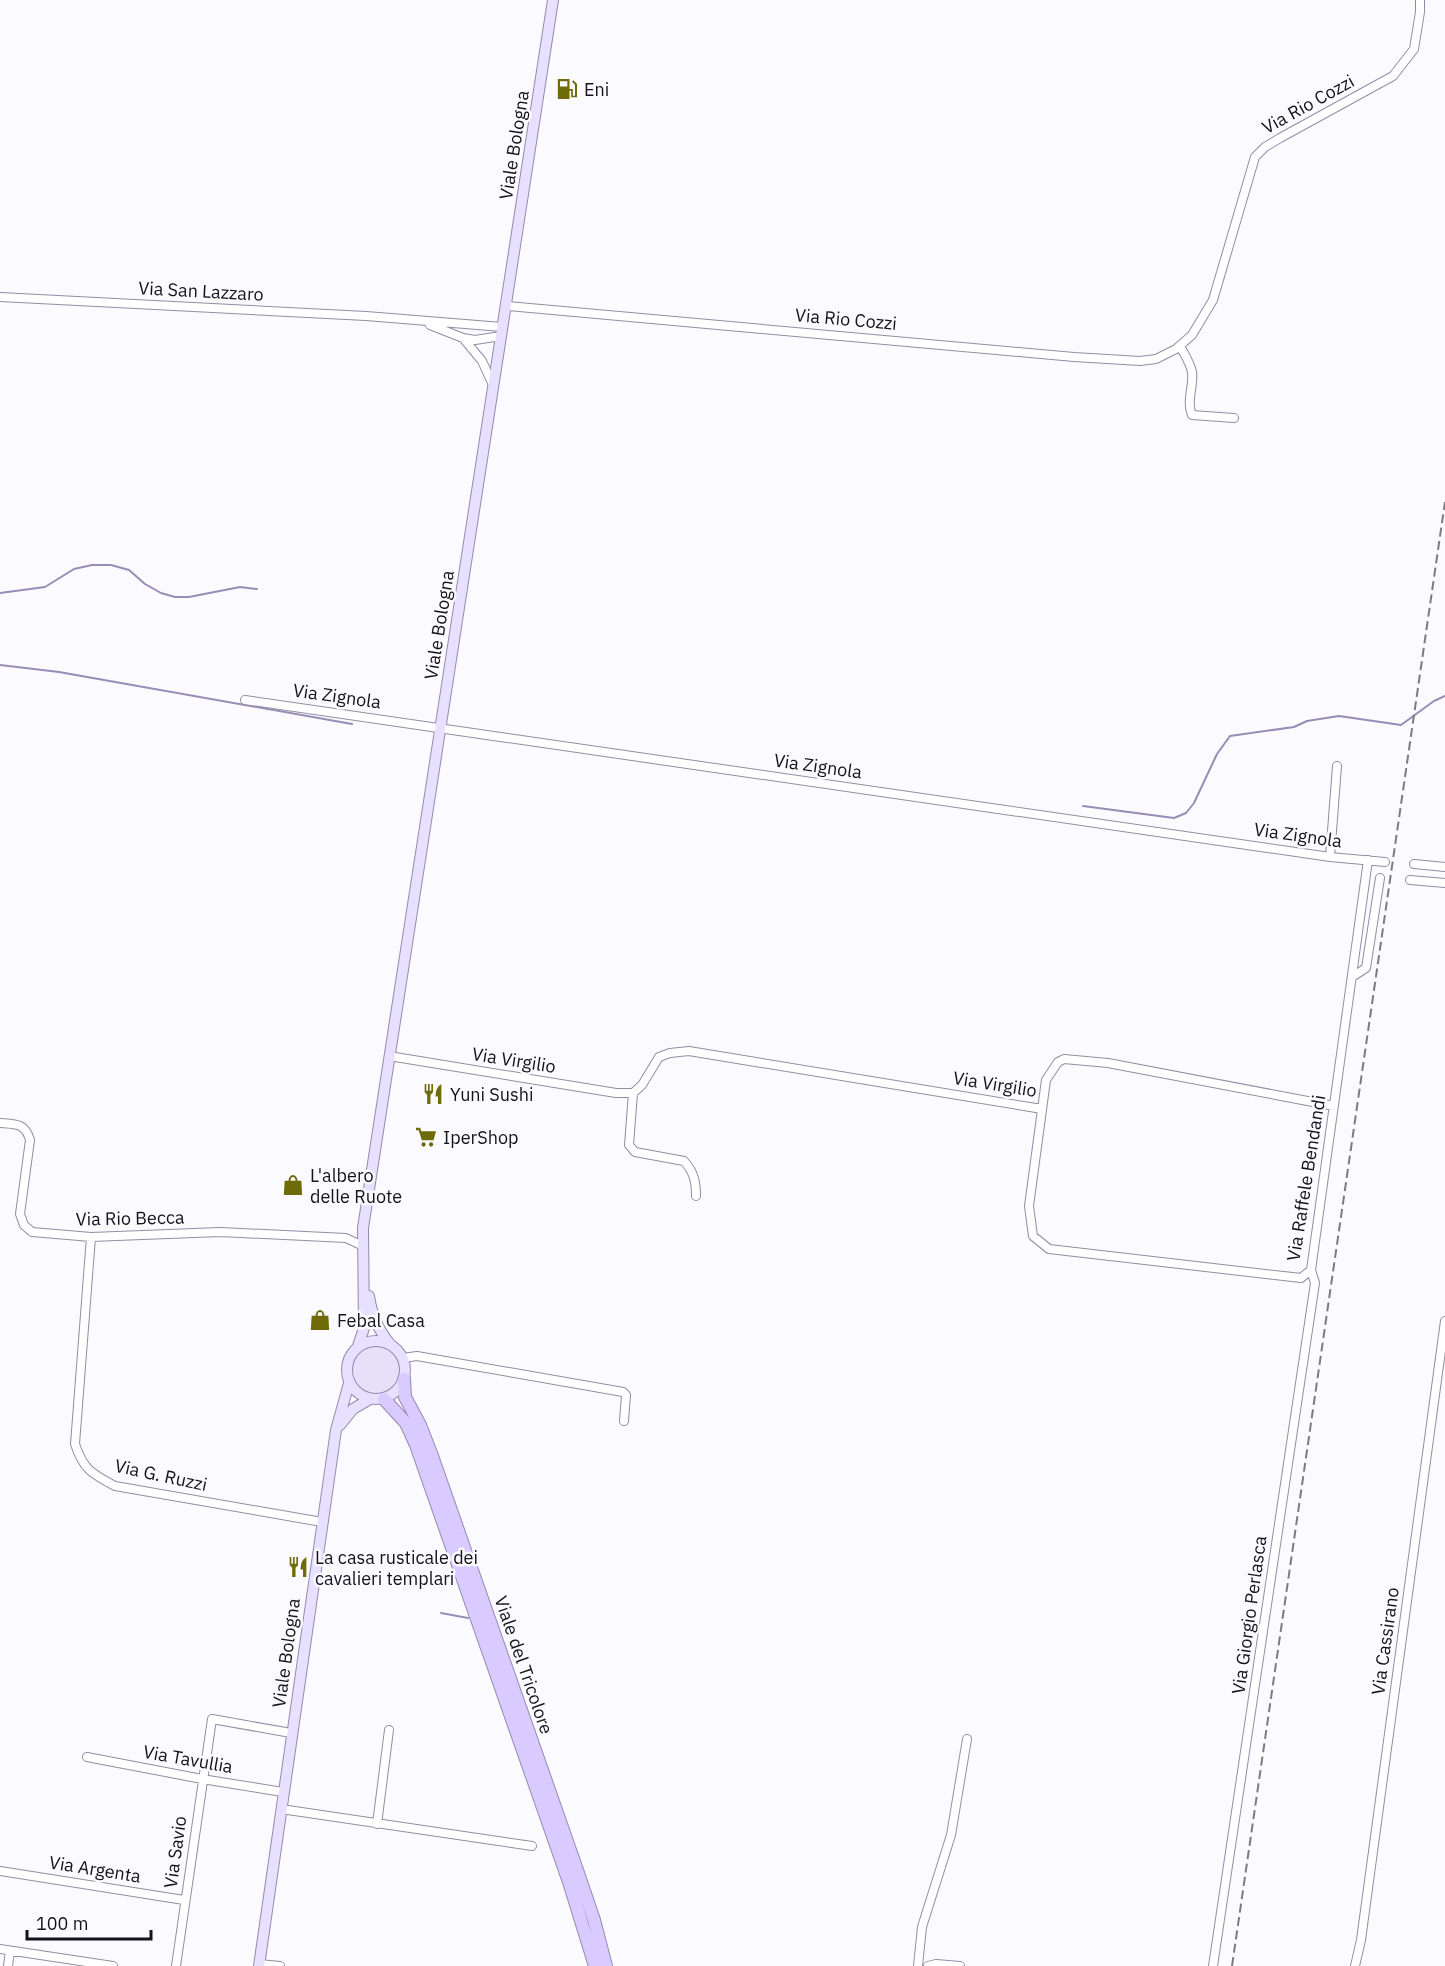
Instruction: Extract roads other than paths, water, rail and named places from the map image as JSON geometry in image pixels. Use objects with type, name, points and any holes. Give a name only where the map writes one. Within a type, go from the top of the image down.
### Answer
[{"type":"highway","name":"Viale del Tricolore","points":[[404,1379],[405,1397],[420,1425],[432,1456],[577,1870],[594,1920],[606,1966]]},
{"type":"highway","name":"Viale del Tricolore","points":[[384,1399],[406,1423],[416,1445],[569,1882],[596,1966]]},
{"type":"main road","name":"Viale Bologna","points":[[363,1251],[363,1228],[389,1056],[553,0]]},
{"type":"main road","points":[[363,1251],[371,1311],[378,1329],[400,1352],[406,1372],[397,1391],[384,1399],[370,1399],[362,1396],[349,1383],[347,1370],[364,1328],[363,1251]]},
{"type":"main road","points":[[358,1346],[377,1340],[390,1344]]},
{"type":"main road","name":"Viale Bologna","points":[[259,1965],[336,1430],[349,1383]]},
{"type":"main road","points":[[336,1430],[353,1409],[370,1399]]},
{"type":"street","name":"Via Rio Cozzi","points":[[507,306],[1129,361],[1156,359],[1180,346],[1192,335],[1213,300],[1255,157],[1280,138],[1393,76],[1414,49],[1420,0]]},
{"type":"street","name":"Via San Lazzaro","points":[[0,297],[401,319],[501,332]]},
{"type":"street","name":"Via San Lazzaro","points":[[401,319],[437,327],[463,338],[476,340],[501,332]]},
{"type":"street","name":"Via San Lazzaro","points":[[463,338],[482,361],[493,385]]},
{"type":"street","points":[[1180,346],[1192,373],[1189,409],[1192,415],[1234,418]]},
{"type":"street","name":"Via Zignola","points":[[245,700],[1330,857],[1385,862]]},
{"type":"street","points":[[1330,857],[1337,766]]},
{"type":"street","name":"Via Raffele Bendandi","points":[[1042,1109],[1029,1206],[1033,1236],[1049,1249],[1301,1278],[1311,1270],[1368,860]]},
{"type":"street","points":[[1414,864],[1445,867]]},
{"type":"street","points":[[1352,977],[1366,968],[1380,878]]},
{"type":"street","points":[[1410,880],[1445,883]]},
{"type":"street","name":"Via Virgilio","points":[[389,1056],[616,1093],[633,1093],[642,1085],[659,1057],[689,1051],[1042,1109],[1046,1080],[1058,1062],[1065,1059],[1108,1063],[1334,1106]]},
{"type":"street","points":[[633,1093],[629,1145],[635,1152],[684,1161],[696,1180],[696,1196]]},
{"type":"street","name":"Via Rio Becca","points":[[0,1123],[20,1125],[27,1131],[30,1140],[20,1214],[24,1225],[32,1232],[90,1237],[220,1232],[346,1238],[363,1251]]},
{"type":"street","name":"Via G. Ruzzi","points":[[90,1237],[75,1444],[80,1460],[95,1475],[115,1486],[322,1522]]},
{"type":"street","name":"Via Giorgio Perlasca","points":[[1213,1966],[1315,1283],[1311,1270]]},
{"type":"street","name":"Via Cassirano","points":[[1355,1966],[1363,1929],[1445,1320]]},
{"type":"street","points":[[403,1358],[417,1356],[623,1392],[626,1395],[624,1421]]},
{"type":"street","name":"Via Savio","points":[[176,1966],[212,1719],[291,1733]]},
{"type":"street","points":[[377,1824],[389,1730]]},
{"type":"street","points":[[918,1966],[922,1927],[951,1835],[967,1739]]},
{"type":"street","name":"Via Tavullia","points":[[87,1757],[283,1792]]},
{"type":"street","points":[[281,1809],[532,1846]]},
{"type":"street","name":"Via Argenta","points":[[0,1871],[184,1900]]},
{"type":"street","points":[[0,1949],[113,1966]]},
{"type":"street","points":[[8,1966],[10,1951]]},
{"type":"street","points":[[928,1966],[936,1964],[960,1966]]},
{"type":"street","points":[[259,1965],[280,1966]]},
{"type":"waterway","points":[[0,593],[45,587],[74,569],[92,565],[111,565],[129,570],[145,584],[161,593],[175,597],[189,597],[240,587],[257,589]]},
{"type":"waterway","points":[[0,665],[59,672],[352,724]]},
{"type":"waterway","points":[[1083,806],[1174,818],[1186,813],[1194,803],[1217,754],[1230,736],[1294,727],[1307,721],[1339,716],[1401,725],[1434,701],[1445,696]]},
{"type":"waterway","points":[[441,1613],[468,1618]]},
{"type":"railway","points":[[1232,1966],[1445,502]]},
{"type":"place","name":"Eni","points":[[567,89]]},
{"type":"place","name":"Yuni Sushi","points":[[433,1094]]},
{"type":"place","name":"IperShop","points":[[426,1137]]},
{"type":"place","name":"L'albero delle Ruote","points":[[293,1185]]},
{"type":"place","name":"Febal Casa","points":[[320,1320]]},
{"type":"place","name":"La casa rusticale dei cavalieri templari","points":[[298,1567]]}]
